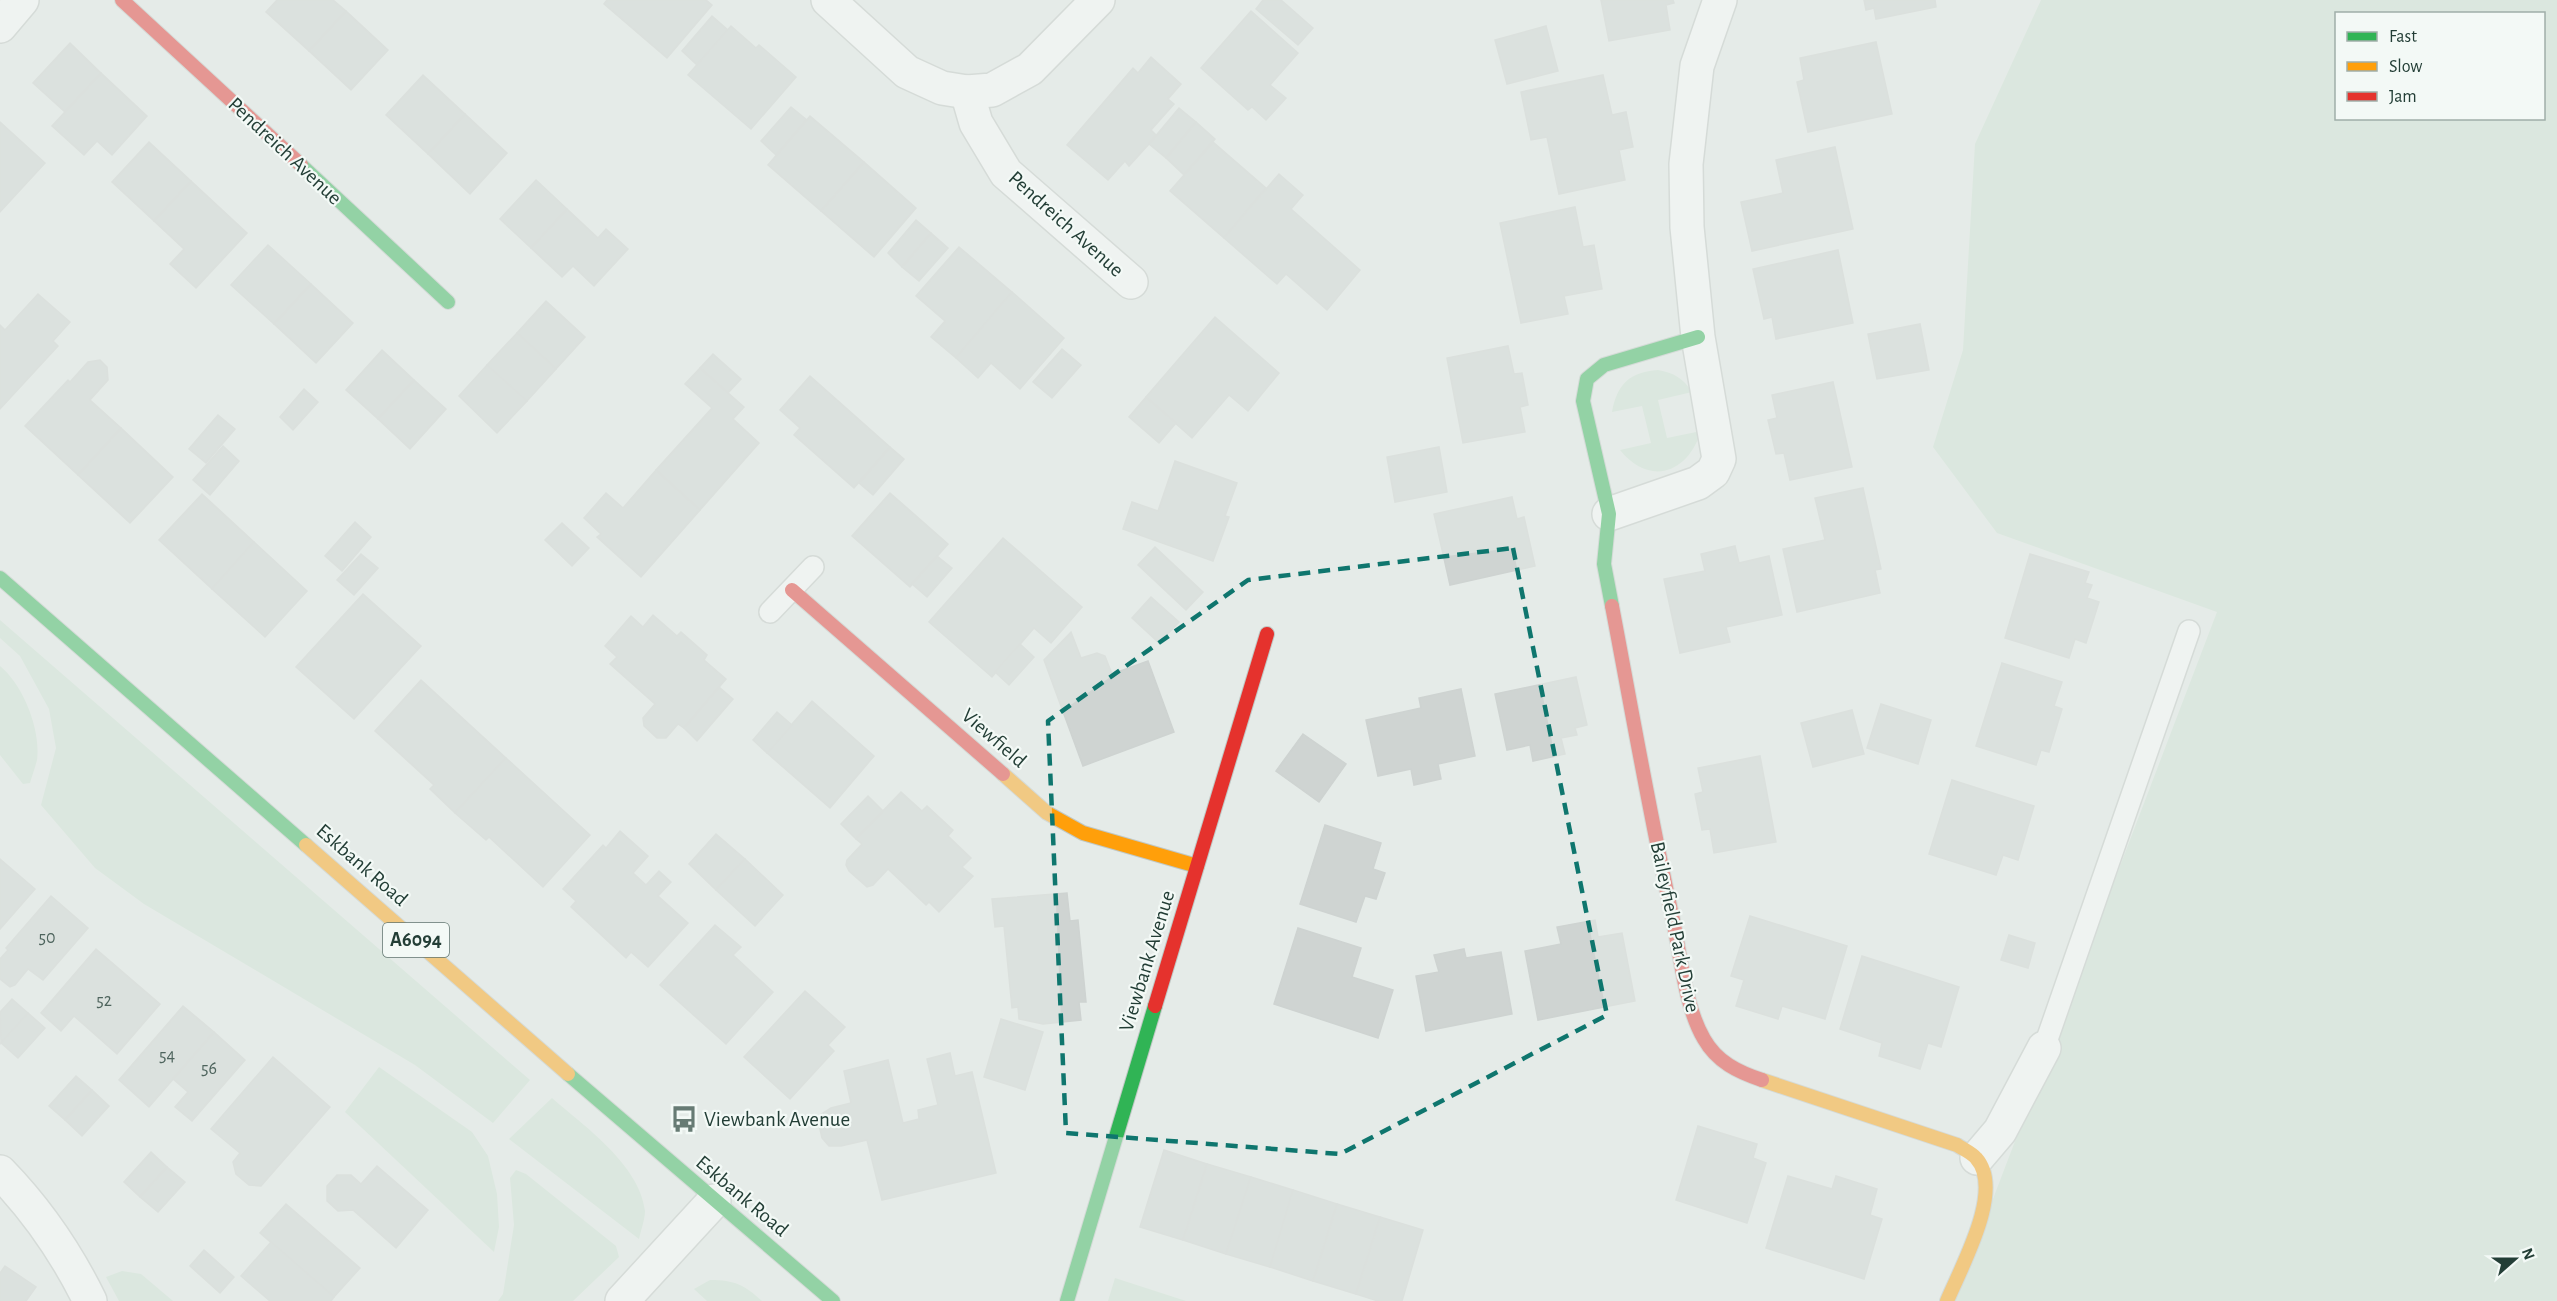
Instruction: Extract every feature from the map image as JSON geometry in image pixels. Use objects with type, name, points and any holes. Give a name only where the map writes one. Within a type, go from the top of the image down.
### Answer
[{"type":"street","points":[[0,26],[22,0]]},
{"type":"street","name":"Pendreich Avenue","points":[[122,0],[448,302]]},
{"type":"street","points":[[828,0],[907,72],[942,88],[967,92],[992,90],[1030,69],[1098,0]]},
{"type":"street","points":[[1609,514],[1698,483],[1713,472],[1719,459],[1698,337],[1687,227],[1686,164],[1697,66],[1720,0]]},
{"type":"street","name":"Pendreich Avenue","points":[[967,92],[976,123],[1006,173],[1131,282]]},
{"type":"street","name":"Baileyfield Park Drive","points":[[1698,337],[1604,365],[1587,379],[1583,400],[1609,514],[1604,564],[1657,847],[1692,1011],[1699,1033],[1711,1053],[1736,1071],[1957,1145],[1977,1158]]},
{"type":"street","name":"Eskbank Road","points":[[0,578],[714,1201],[833,1301]]},
{"type":"street","name":"Viewfield","points":[[792,590],[1047,813],[1083,833],[1197,866]]},
{"type":"street","name":"Viewbank Avenue","points":[[1066,1301],[1267,634]]},
{"type":"street","points":[[1947,1301],[1985,1209],[1986,1185],[1977,1158],[2000,1131],[2044,1048]]},
{"type":"street","points":[[0,1172],[24,1196],[77,1275],[90,1301]]},
{"type":"street","points":[[622,1301],[714,1201]]},
{"type":"lane","points":[[770,612],[813,567]]},
{"type":"lane","points":[[2044,1048],[2189,631]]},
{"type":"highlighted area","points":[[1513,548],[1607,1015],[1340,1154],[1066,1133],[1048,721],[1248,580]]},
{"type":"green space","points":[[2041,0],[2557,0],[2557,1301],[1954,1301],[2217,612],[1997,533],[1933,447],[1963,350],[1975,144]]},
{"type":"green space","points":[[1658,370],[1678,377],[1692,392],[1658,400],[1667,438],[1701,431],[1687,457],[1678,465],[1667,470],[1655,471],[1643,469],[1620,450],[1651,443],[1642,406],[1612,412],[1617,394],[1626,381],[1640,373]]},
{"type":"green space","points":[[0,620],[530,1080],[493,1123],[415,1065],[144,904],[95,868],[41,805],[56,748],[49,709],[20,656],[0,638]]},
{"type":"green space","points":[[0,666],[16,684],[29,708],[33,722],[38,748],[30,783],[23,784],[0,755]]},
{"type":"green space","points":[[379,1067],[472,1132],[488,1156],[497,1194],[499,1227],[494,1252],[345,1112]]},
{"type":"green space","points":[[552,1098],[609,1148],[633,1178],[641,1194],[645,1211],[639,1239],[509,1139]]},
{"type":"green space","points":[[516,1170],[526,1174],[616,1246],[619,1257],[573,1301],[498,1301],[503,1294],[514,1225],[510,1178]]},
{"type":"green space","points":[[122,1271],[141,1274],[173,1301],[119,1301],[106,1277]]},
{"type":"green space","points":[[1115,1278],[1186,1301],[1108,1301]]},
{"type":"green space","points":[[710,1280],[739,1284],[762,1301],[707,1301],[694,1289]]},
{"type":"building","points":[[277,0],[333,0],[346,11],[309,51],[266,12]]},
{"type":"building","points":[[607,0],[706,0],[712,5],[667,58],[604,4]]},
{"type":"building","points":[[1263,0],[1281,0],[1313,28],[1298,45],[1256,9]]},
{"type":"building","points":[[1601,0],[1673,0],[1674,3],[1666,5],[1670,30],[1609,41]]},
{"type":"building","points":[[1864,0],[1935,0],[1936,7],[1876,19],[1874,8],[1866,10]]},
{"type":"building","points":[[346,11],[388,50],[351,90],[309,51]]},
{"type":"building","points":[[1251,11],[1298,53],[1270,85],[1286,98],[1266,120],[1252,107],[1248,110],[1201,68]]},
{"type":"building","points":[[712,16],[728,30],[697,65],[682,51]]},
{"type":"building","points":[[731,26],[756,48],[759,45],[796,77],[751,129],[688,75]]},
{"type":"building","points":[[1546,26],[1558,71],[1507,84],[1495,40]]},
{"type":"building","points":[[1876,42],[1892,114],[1808,132],[1797,82],[1804,80],[1800,58]]},
{"type":"building","points":[[70,43],[101,73],[65,112],[33,83]]},
{"type":"building","points":[[1151,57],[1181,84],[1168,99],[1174,104],[1151,130],[1156,135],[1129,166],[1125,161],[1108,180],[1067,145],[1133,68],[1138,73]]},
{"type":"building","points":[[101,73],[147,116],[112,155],[97,141],[84,155],[52,126]]},
{"type":"building","points":[[423,75],[465,114],[428,154],[386,115]]},
{"type":"building","points":[[1603,75],[1612,115],[1626,112],[1633,147],[1619,150],[1625,180],[1559,194],[1547,137],[1531,140],[1521,92]]},
{"type":"building","points":[[791,107],[807,120],[776,155],[761,141]]},
{"type":"building","points":[[1179,108],[1196,122],[1166,158],[1149,144]]},
{"type":"building","points":[[465,114],[507,153],[470,194],[428,154]]},
{"type":"building","points":[[810,116],[864,162],[821,211],[768,165]]},
{"type":"building","points":[[0,122],[45,163],[0,212]]},
{"type":"building","points":[[1196,122],[1215,139],[1184,175],[1166,158]]},
{"type":"building","points":[[149,142],[191,181],[154,221],[112,182]]},
{"type":"building","points":[[1213,142],[1266,188],[1224,238],[1170,191]]},
{"type":"building","points":[[1835,147],[1853,229],[1752,251],[1741,202],[1783,193],[1776,160]]},
{"type":"building","points":[[864,162],[916,208],[874,257],[821,211]]},
{"type":"building","points":[[1279,174],[1303,195],[1291,209],[1360,270],[1327,310],[1286,274],[1277,284],[1224,238]]},
{"type":"building","points":[[536,180],[567,209],[531,248],[500,219]]},
{"type":"building","points":[[191,181],[247,233],[196,288],[170,264],[184,249],[154,221]]},
{"type":"building","points":[[1575,207],[1583,247],[1594,245],[1602,289],[1564,296],[1568,314],[1521,323],[1500,223]]},
{"type":"building","points":[[567,209],[598,238],[606,229],[628,249],[594,286],[573,266],[562,277],[531,248]]},
{"type":"building","points":[[916,220],[931,233],[902,267],[888,253]]},
{"type":"building","points":[[931,233],[948,248],[919,281],[902,267]]},
{"type":"building","points":[[268,245],[311,284],[274,324],[231,285]]},
{"type":"building","points":[[959,247],[1012,292],[956,358],[931,337],[945,321],[916,296]]},
{"type":"building","points":[[1838,250],[1853,323],[1776,339],[1772,317],[1764,319],[1753,269]]},
{"type":"building","points":[[311,284],[353,323],[316,363],[274,324]]},
{"type":"building","points":[[1012,292],[1064,338],[1020,389],[991,363],[978,378],[956,358]]},
{"type":"building","points":[[38,294],[70,322],[53,341],[58,346],[0,409],[0,325],[5,330]]},
{"type":"building","points":[[546,301],[585,337],[556,369],[517,333]]},
{"type":"building","points":[[1215,317],[1279,373],[1248,411],[1229,395],[1192,438],[1146,397]]},
{"type":"building","points":[[1920,324],[1929,370],[1877,379],[1868,334]]},
{"type":"building","points":[[517,333],[556,369],[527,401],[487,365]]},
{"type":"building","points":[[1508,346],[1514,374],[1522,373],[1528,405],[1520,407],[1525,432],[1463,443],[1447,358]]},
{"type":"building","points":[[1062,349],[1081,365],[1052,398],[1033,382]]},
{"type":"building","points":[[382,350],[414,380],[378,419],[346,390]]},
{"type":"building","points":[[713,354],[741,379],[728,393],[700,368]]},
{"type":"building","points":[[100,360],[107,367],[108,380],[90,400],[121,428],[78,475],[25,426],[88,362]]},
{"type":"building","points":[[487,365],[527,401],[497,433],[459,396]]},
{"type":"building","points":[[700,368],[744,407],[733,419],[759,443],[700,510],[656,470],[712,408],[685,384]]},
{"type":"building","points":[[810,376],[890,447],[854,488],[794,435],[800,428],[780,410]]},
{"type":"building","points":[[414,380],[446,409],[410,449],[378,419]]},
{"type":"building","points":[[1833,382],[1852,467],[1790,480],[1784,453],[1776,454],[1768,420],[1777,418],[1772,395]]},
{"type":"building","points":[[304,389],[318,402],[293,430],[280,417]]},
{"type":"building","points":[[1146,397],[1176,423],[1159,443],[1129,417]]},
{"type":"building","points":[[218,415],[235,429],[206,463],[189,449]]},
{"type":"building","points":[[121,428],[173,477],[130,523],[78,475]]},
{"type":"building","points":[[223,446],[239,461],[210,495],[193,480]]},
{"type":"building","points":[[890,447],[904,459],[873,495],[859,483]]},
{"type":"building","points":[[1439,447],[1447,492],[1395,502],[1387,457]]},
{"type":"building","points":[[1175,461],[1237,483],[1225,516],[1229,517],[1213,561],[1123,529],[1132,502],[1158,511]]},
{"type":"building","points":[[656,470],[700,510],[641,577],[597,537],[601,534],[584,518],[606,493],[623,508]]},
{"type":"building","points":[[1863,488],[1881,569],[1875,570],[1880,593],[1797,612],[1783,549],[1825,540],[1815,498]]},
{"type":"building","points":[[890,493],[948,544],[910,587],[852,536]]},
{"type":"building","points":[[202,494],[254,542],[212,589],[159,540]]},
{"type":"building","points":[[1512,497],[1517,519],[1524,517],[1535,566],[1450,585],[1434,514]]},
{"type":"building","points":[[355,522],[371,537],[342,571],[325,556]]},
{"type":"building","points":[[562,523],[589,548],[572,566],[545,540]]},
{"type":"building","points":[[1003,538],[1082,607],[1051,643],[1034,628],[992,677],[929,622]]},
{"type":"building","points":[[254,542],[307,591],[265,637],[212,589]]},
{"type":"building","points":[[1735,546],[1739,563],[1769,556],[1782,615],[1726,627],[1730,642],[1680,653],[1664,579],[1705,571],[1701,554]]},
{"type":"building","points":[[1155,547],[1203,592],[1186,610],[1138,565]]},
{"type":"building","points":[[361,554],[378,568],[354,595],[337,580]]},
{"type":"building","points":[[2030,554],[2089,572],[2085,583],[2092,585],[2087,598],[2099,602],[2086,643],[2075,639],[2069,658],[2005,638]]},
{"type":"building","points":[[937,556],[952,568],[927,597],[912,584]]},
{"type":"building","points":[[363,594],[421,646],[354,719],[296,667]]},
{"type":"building","points":[[1151,597],[1179,622],[1159,643],[1132,618]]},
{"type":"building","points":[[653,615],[677,636],[681,632],[707,655],[704,660],[726,679],[684,728],[678,724],[666,738],[657,738],[644,726],[643,718],[655,704],[610,664],[617,657],[605,646],[631,616],[643,627]]},
{"type":"building","points":[[1071,632],[1081,658],[1097,653],[1105,656],[1112,674],[1148,661],[1174,732],[1083,766],[1044,660]]},
{"type":"building","points":[[1020,644],[1034,657],[1009,685],[995,672]]},
{"type":"building","points":[[2002,663],[2062,682],[2054,706],[2062,709],[2049,752],[2041,750],[2036,765],[1976,746]]},
{"type":"building","points":[[1576,677],[1587,725],[1575,728],[1577,735],[1561,738],[1565,754],[1533,761],[1530,745],[1507,750],[1495,694]]},
{"type":"building","points":[[421,680],[506,758],[455,813],[430,789],[434,785],[375,731]]},
{"type":"building","points":[[719,687],[733,699],[697,741],[684,728]]},
{"type":"building","points":[[1461,689],[1475,756],[1438,764],[1441,779],[1414,785],[1411,769],[1378,776],[1366,720],[1421,708],[1419,698]]},
{"type":"building","points":[[812,701],[874,756],[830,808],[767,753]]},
{"type":"building","points":[[1881,704],[1931,720],[1918,764],[1867,748]]},
{"type":"building","points":[[1852,710],[1864,754],[1813,767],[1801,723]]},
{"type":"building","points":[[777,712],[792,725],[767,753],[753,740]]},
{"type":"building","points":[[1303,734],[1346,764],[1319,802],[1276,771]]},
{"type":"building","points":[[1760,756],[1776,842],[1714,853],[1710,829],[1702,830],[1695,794],[1703,792],[1698,768]]},
{"type":"building","points":[[506,758],[590,835],[543,887],[489,837],[486,840],[455,813]]},
{"type":"building","points":[[1952,780],[2034,806],[2018,860],[2003,855],[1996,875],[1929,854]]},
{"type":"building","points":[[901,792],[922,811],[927,806],[953,830],[948,836],[971,858],[962,867],[973,876],[939,912],[929,902],[926,905],[888,869],[873,885],[867,887],[849,871],[846,865],[847,860],[862,844],[856,839]]},
{"type":"building","points":[[868,796],[883,811],[856,839],[841,824]]},
{"type":"building","points":[[1325,825],[1381,843],[1373,869],[1385,873],[1376,899],[1365,896],[1356,922],[1300,904]]},
{"type":"building","points":[[620,831],[648,856],[633,873],[646,885],[659,871],[671,882],[658,896],[688,923],[648,967],[631,952],[626,958],[571,907],[576,901],[563,889],[603,845],[606,848]]},
{"type":"building","points":[[716,834],[745,859],[716,890],[689,864]]},
{"type":"building","points":[[0,859],[35,889],[0,929]]},
{"type":"building","points":[[745,859],[783,895],[755,926],[716,890]]},
{"type":"building","points":[[1067,893],[1070,921],[1078,920],[1086,1002],[1079,1002],[1081,1020],[1043,1024],[1019,1019],[1018,1007],[1012,1008],[1004,926],[995,927],[992,899]]},
{"type":"building","points":[[51,896],[88,928],[43,980],[28,969],[15,985],[10,987],[0,979],[0,959],[8,950],[6,948]]},
{"type":"building","points":[[1750,916],[1847,946],[1825,1019],[1782,1006],[1778,1019],[1736,1006],[1744,980],[1731,976]]},
{"type":"building","points":[[1595,920],[1598,937],[1622,933],[1635,1001],[1538,1020],[1525,951],[1561,944],[1557,927]]},
{"type":"building","points":[[715,925],[741,947],[733,955],[773,992],[726,1044],[660,985]]},
{"type":"building","points":[[1298,928],[1361,948],[1352,977],[1393,990],[1378,1038],[1274,1004]]},
{"type":"building","points":[[2009,935],[2035,943],[2028,968],[2001,960]]},
{"type":"building","points":[[96,949],[160,1004],[117,1054],[74,1016],[61,1031],[41,1013]]},
{"type":"building","points":[[1464,949],[1466,958],[1501,952],[1512,1014],[1426,1031],[1416,976],[1439,972],[1434,955]]},
{"type":"building","points":[[1862,956],[1959,987],[1941,1047],[1928,1043],[1920,1069],[1879,1056],[1882,1043],[1840,1029]]},
{"type":"building","points":[[805,991],[845,1027],[828,1045],[834,1051],[790,1099],[744,1057]]},
{"type":"building","points":[[12,999],[28,1013],[1,1043],[0,1012]]},
{"type":"building","points":[[183,1006],[214,1032],[149,1107],[119,1080]]},
{"type":"building","points":[[28,1013],[45,1028],[18,1058],[1,1043]]},
{"type":"building","points":[[1001,1019],[1043,1032],[1025,1090],[984,1077]]},
{"type":"building","points":[[214,1032],[245,1060],[192,1121],[175,1107],[188,1092],[173,1079]]},
{"type":"building","points":[[950,1053],[955,1076],[972,1072],[996,1173],[882,1200],[867,1140],[841,1146],[829,1146],[822,1138],[819,1125],[820,1115],[831,1108],[851,1103],[844,1071],[888,1060],[903,1123],[919,1119],[918,1110],[938,1105],[927,1059]]},
{"type":"building","points":[[273,1057],[330,1107],[261,1186],[249,1185],[236,1174],[233,1162],[240,1153],[211,1129]]},
{"type":"building","points":[[76,1076],[92,1090],[65,1120],[49,1106]]},
{"type":"building","points":[[92,1090],[109,1106],[82,1136],[65,1120]]},
{"type":"building","points":[[1698,1126],[1757,1144],[1753,1158],[1766,1163],[1747,1223],[1676,1200]]},
{"type":"building","points":[[1164,1150],[1207,1164],[1183,1240],[1140,1227]]},
{"type":"building","points":[[151,1152],[167,1167],[140,1197],[124,1182]]},
{"type":"building","points":[[1207,1164],[1251,1177],[1226,1254],[1183,1240]]},
{"type":"building","points":[[377,1166],[428,1210],[396,1248],[353,1210],[338,1211],[327,1201],[327,1186],[337,1175],[351,1175],[361,1184]]},
{"type":"building","points":[[167,1167],[185,1182],[158,1212],[140,1197]]},
{"type":"building","points":[[1788,1176],[1832,1189],[1836,1176],[1877,1189],[1870,1215],[1882,1219],[1864,1279],[1766,1248]]},
{"type":"building","points":[[1251,1177],[1293,1190],[1270,1267],[1226,1254]]},
{"type":"building","points":[[1293,1190],[1337,1204],[1313,1281],[1270,1267]]},
{"type":"building","points":[[286,1204],[360,1268],[334,1297],[260,1233]]},
{"type":"building","points":[[1337,1204],[1380,1217],[1356,1294],[1313,1281]]},
{"type":"building","points":[[1380,1217],[1423,1230],[1402,1301],[1378,1301],[1356,1294]]},
{"type":"building","points":[[271,1242],[334,1297],[331,1301],[270,1301],[241,1276]]},
{"type":"building","points":[[204,1250],[234,1277],[220,1293],[190,1266]]},
{"type":"building","points":[[5,1266],[36,1287],[26,1301],[0,1301],[0,1273]]},
{"type":"traffic: fast","points":[[301,165],[448,302]]},
{"type":"traffic: fast","points":[[1612,606],[1604,564],[1609,514],[1583,401],[1587,379],[1604,365],[1698,337]]},
{"type":"traffic: fast","points":[[0,578],[306,845]]},
{"type":"traffic: fast","points":[[1067,1301],[1155,1006]]},
{"type":"traffic: fast","points":[[568,1074],[833,1301]]},
{"type":"traffic: slow","points":[[1003,774],[1047,813],[1083,833],[1197,866]]},
{"type":"traffic: slow","points":[[306,845],[568,1074]]},
{"type":"traffic: slow","points":[[1762,1080],[1957,1145],[1976,1158],[1984,1172],[1986,1189],[1983,1208],[1978,1229],[1947,1301]]},
{"type":"traffic: jam","points":[[122,0],[301,165]]},
{"type":"traffic: jam","points":[[792,590],[1003,774]]},
{"type":"traffic: jam","points":[[1612,606],[1684,981],[1692,1012],[1704,1039],[1715,1054],[1737,1070],[1762,1080]]},
{"type":"traffic: jam","points":[[1155,1006],[1267,634]]},
{"type":"place","name":"Viewbank Avenue","points":[[684,1119]]}]
